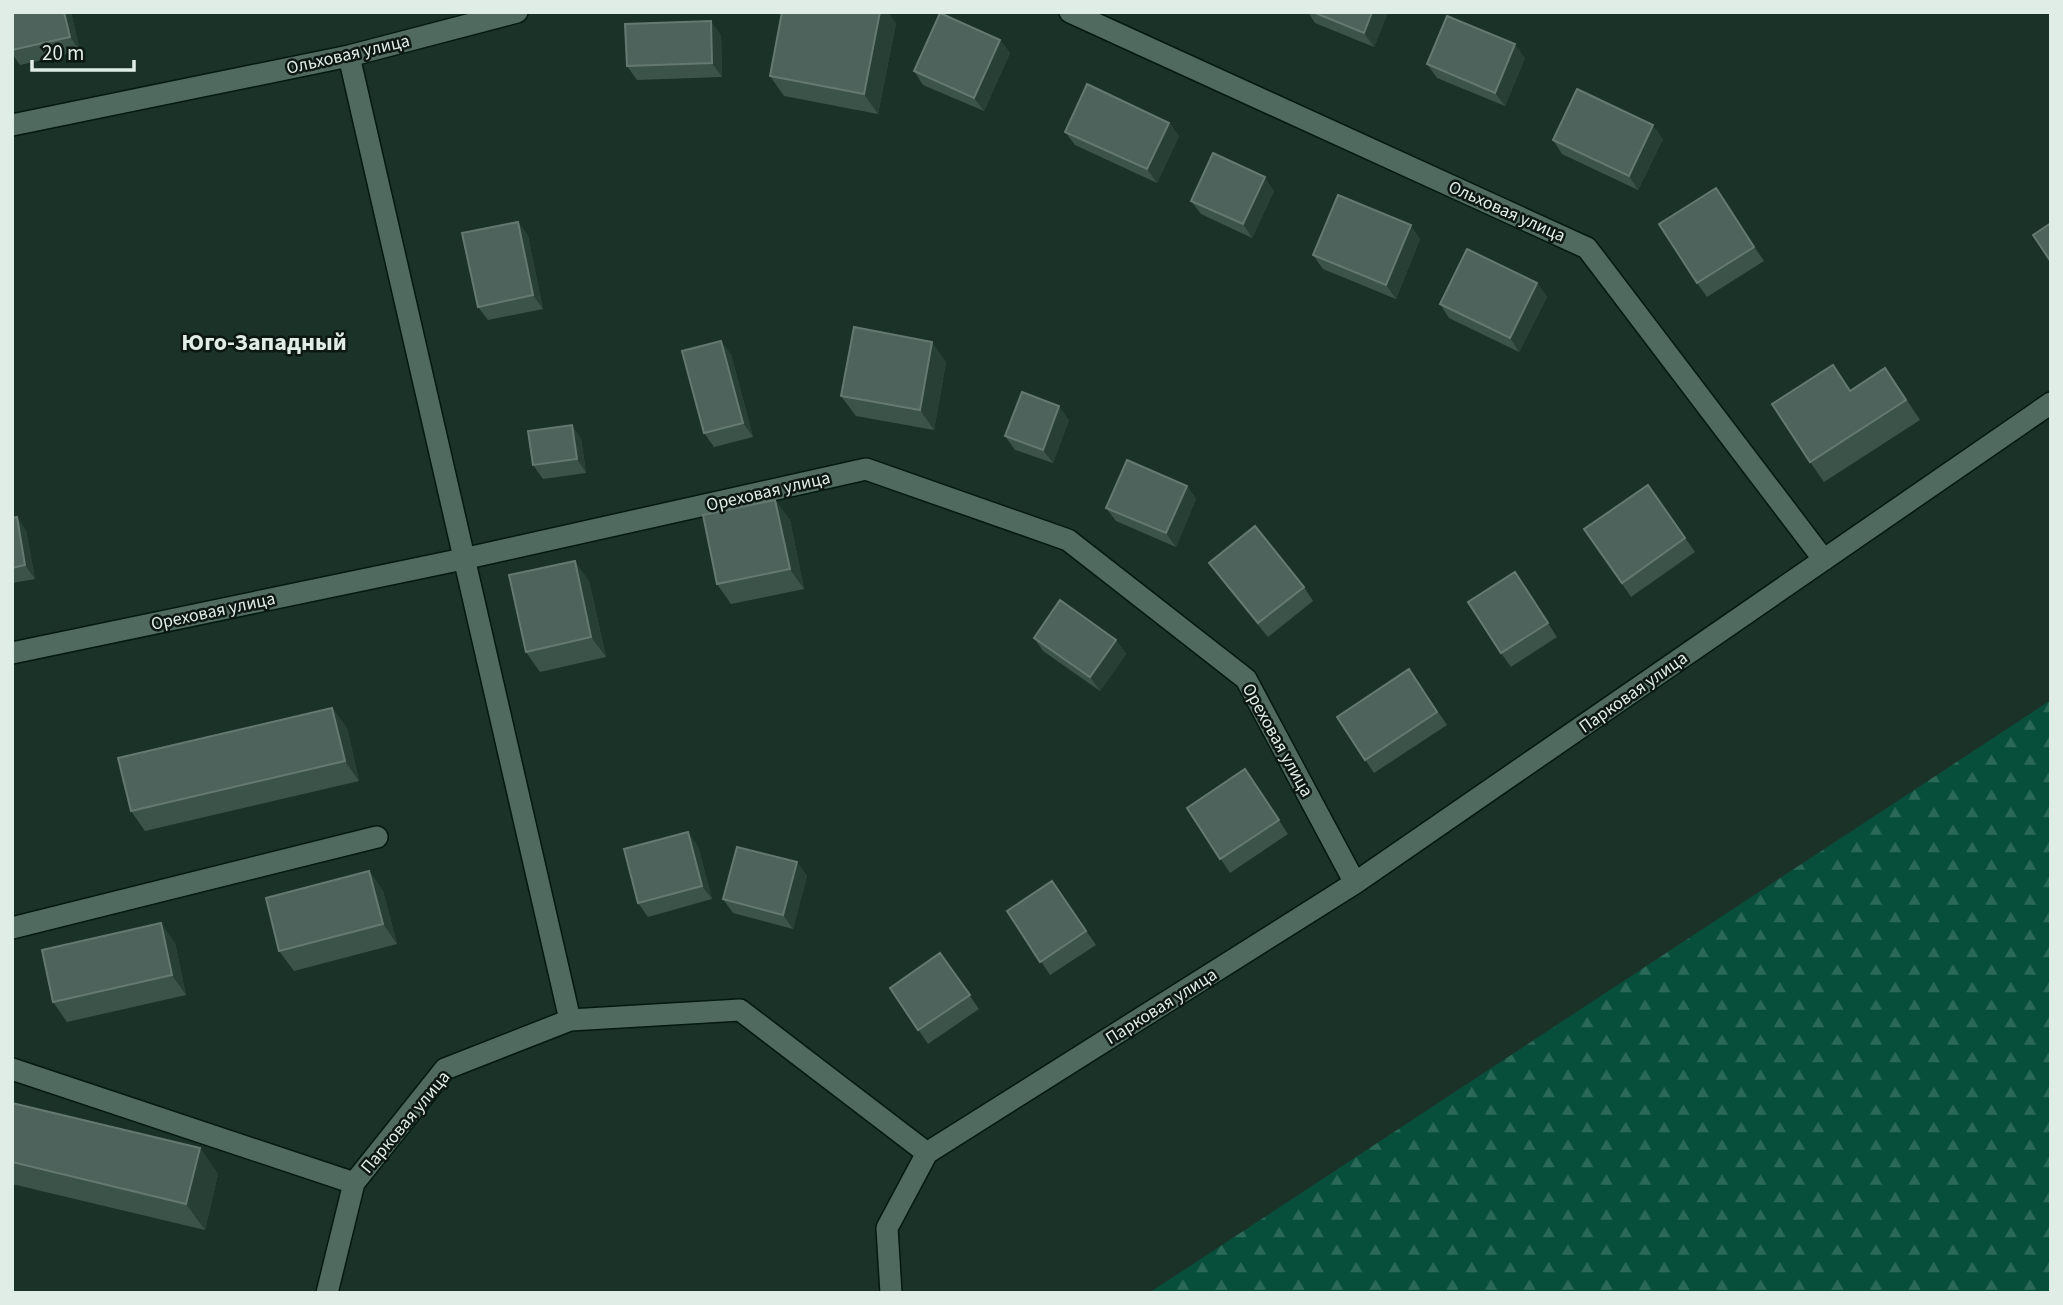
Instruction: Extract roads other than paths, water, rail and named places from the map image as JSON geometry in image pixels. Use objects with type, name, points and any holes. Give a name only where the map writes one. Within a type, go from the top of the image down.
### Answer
[{"type":"street","name":"Ольховая улица","points":[[12,125],[349,56],[517,12]]},
{"type":"street","name":"Ольховая улица","points":[[1070,12],[1587,248],[1824,560]]},
{"type":"street","points":[[349,56],[570,1020]]},
{"type":"street","name":"Парковая улица","points":[[327,1293],[354,1183],[445,1069],[570,1020],[740,1010],[928,1153],[1355,883],[2051,403]]},
{"type":"street","name":"Ореховая улица","points":[[12,653],[463,559],[866,469],[1068,540],[1246,679],[1355,883]]},
{"type":"street","points":[[12,928],[377,837]]},
{"type":"street","points":[[12,1069],[354,1183]]},
{"type":"street","points":[[891,1293],[887,1228],[928,1153]]},
{"type":"district","name":"Юго-Западный","points":[[264,342]]}]
